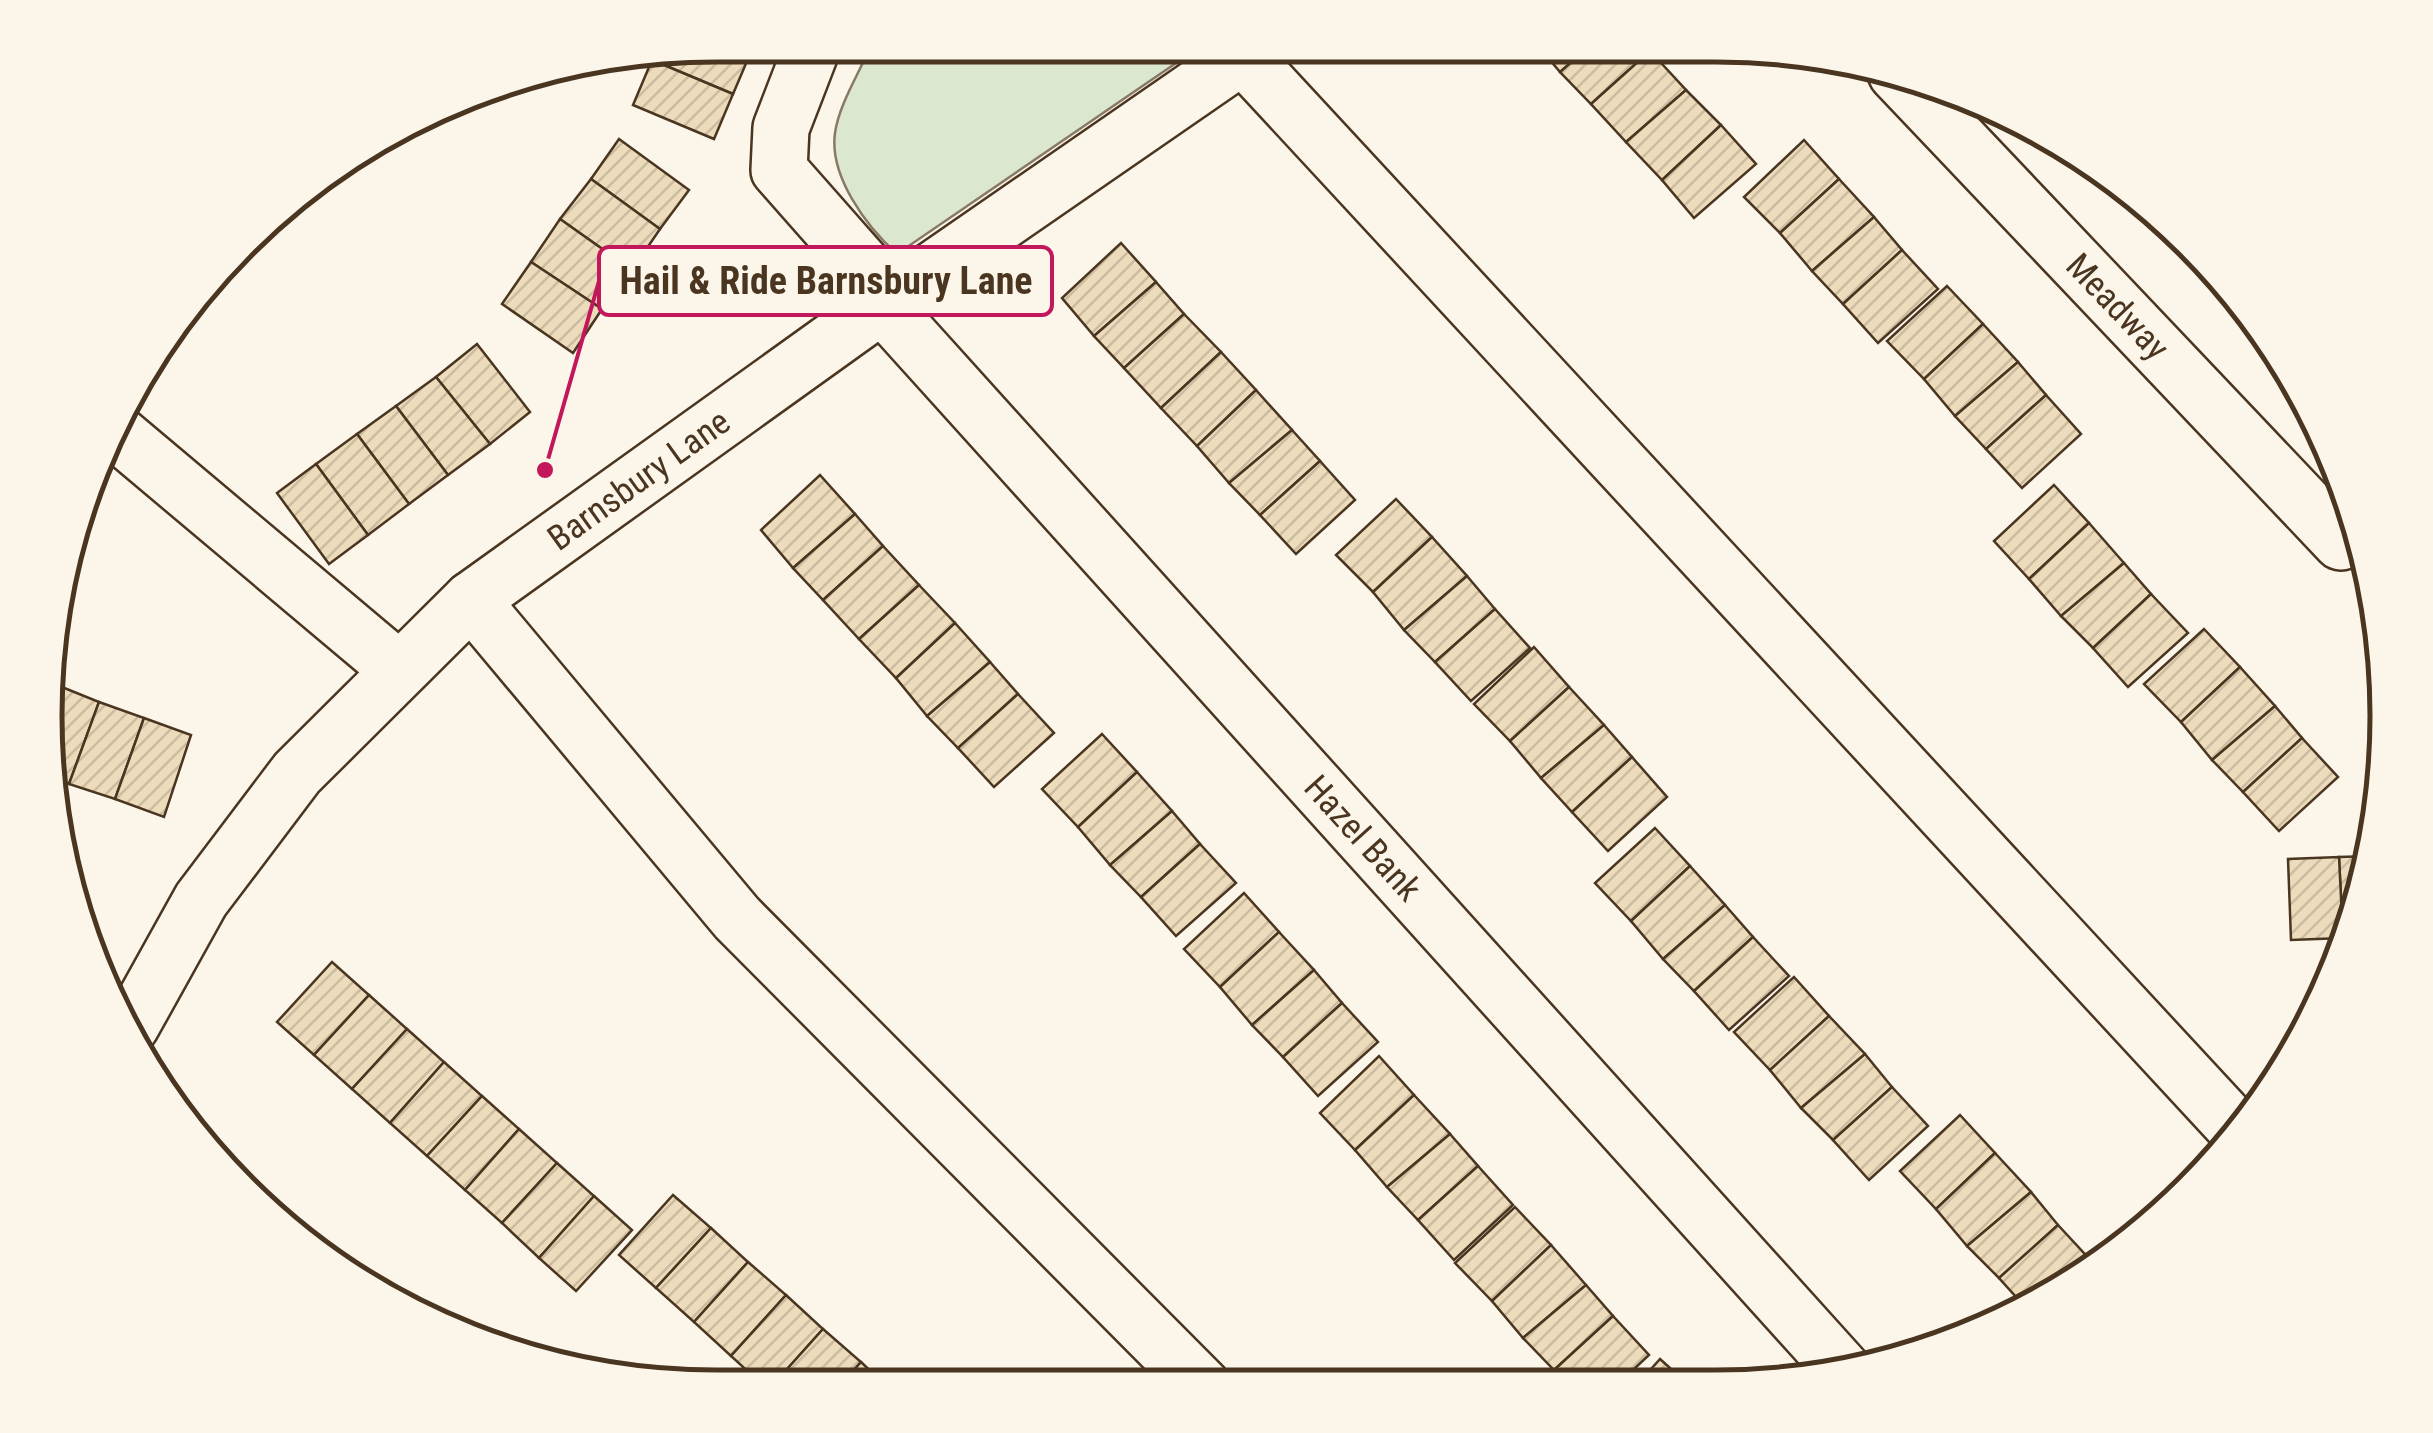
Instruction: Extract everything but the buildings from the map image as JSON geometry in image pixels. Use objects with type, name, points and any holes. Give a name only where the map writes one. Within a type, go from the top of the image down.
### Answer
[{"type":"street","name":"Hazel Bank","points":[[806,62],[781,128],[780,170],[887,302],[1834,1360]]},
{"type":"street","name":"Barnsbury Lane","points":[[135,1016],[201,900],[297,773],[471,600],[887,302],[1234,62]]},
{"type":"street","points":[[1260,62],[2230,1121]]},
{"type":"street","name":"Meadway","points":[[1914,93],[2341,542]]},
{"type":"street","points":[[124,439],[399,670]]},
{"type":"street","points":[[471,600],[737,918],[1187,1370]]},
{"type":"green space","points":[[863,62],[1178,62],[897,254],[862,215],[844,183],[835,149],[841,111]]},
{"type":"place","name":"Hail & Ride Barnsbury Lane","points":[[545,470]]}]
